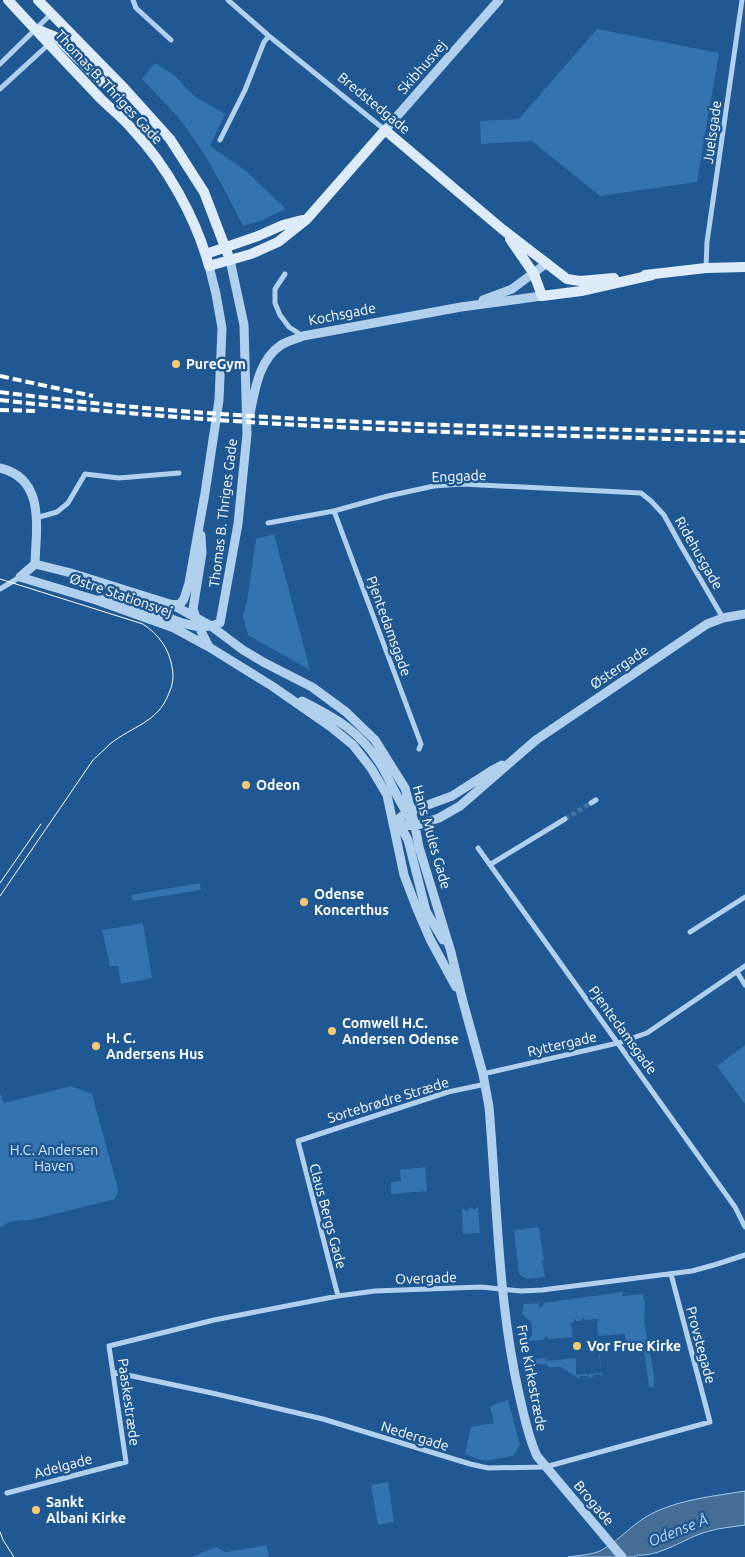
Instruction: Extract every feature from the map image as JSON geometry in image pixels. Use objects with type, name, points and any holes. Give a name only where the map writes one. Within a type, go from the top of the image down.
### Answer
[{"type":"main road","name":"Thomas B. Thriges Gade","points":[[8,0],[36,30],[53,40],[102,100],[133,129],[153,153],[187,210],[206,254],[209,266]]},
{"type":"main road","name":"Thomas B. Thriges Gade","points":[[38,0],[124,88],[170,140],[204,192],[230,260]]},
{"type":"main road","points":[[53,40],[103,83],[124,88]]},
{"type":"main road","name":"Skibhusvej","points":[[209,266],[251,254],[278,242],[306,219],[385,130]]},
{"type":"main road","name":"Bredstedgade","points":[[385,130],[502,229],[567,279]]},
{"type":"main road","points":[[206,254],[283,225],[306,219]]},
{"type":"main road","name":"Bredstedgade","points":[[502,229],[534,274],[542,296]]},
{"type":"main road","name":"Kochsgade","points":[[567,279],[580,281],[706,268],[745,267]]},
{"type":"main road","name":"Kochsgade","points":[[542,296],[581,291],[652,275]]},
{"type":"main road","points":[[564,293],[567,279]]},
{"type":"street","points":[[134,0],[136,8],[171,40]]},
{"type":"street","name":"Bredstedgade","points":[[228,0],[385,130]]},
{"type":"street","name":"Skibhusvej","points":[[385,130],[499,0]]},
{"type":"street","name":"Juelsgade","points":[[706,268],[707,242],[742,0]]},
{"type":"street","points":[[0,64],[52,14]]},
{"type":"street","points":[[0,89],[65,28]]},
{"type":"street","points":[[220,140],[245,90],[264,42],[270,36]]},
{"type":"street","name":"Thomas B. Thriges Gade","points":[[211,626],[220,623],[222,617],[238,524],[247,434],[244,325],[230,260]]},
{"type":"street","name":"Kochsgade","points":[[461,307],[512,289],[547,263]]},
{"type":"street","name":"Thomas B. Thriges Gade","points":[[174,605],[181,603],[184,599],[189,584],[219,400],[222,328],[209,266]]},
{"type":"street","name":"Kochsgade","points":[[285,274],[275,289],[276,303],[280,315],[289,326],[303,336],[461,307],[542,296]]},
{"type":"street","points":[[247,434],[255,392],[263,365],[275,349],[303,336]]},
{"type":"street","points":[[0,468],[14,473],[25,481],[32,493],[36,518],[35,564],[20,577],[0,589]]},
{"type":"street","points":[[36,518],[57,512],[68,503],[85,474],[119,478],[179,473]]},
{"type":"street","name":"Enggade","points":[[268,523],[334,511],[434,486],[462,484],[642,493],[651,501]]},
{"type":"street","name":"Ridehusgade","points":[[651,501],[664,515],[723,618]]},
{"type":"street","name":"Pjentedamsgade","points":[[334,511],[421,744],[419,749]]},
{"type":"street","points":[[200,522],[202,553],[193,609],[194,616],[209,648]]},
{"type":"street","name":"Østre Stationsvej","points":[[35,564],[71,573],[174,605],[211,626]]},
{"type":"street","name":"Østre Stationsvej","points":[[20,577],[96,600],[174,628],[209,648]]},
{"type":"street","points":[[96,600],[120,599],[182,624],[199,627],[211,626]]},
{"type":"street","name":"Østergade","points":[[393,823],[416,826],[439,818],[460,806],[536,740],[707,624],[723,618],[744,616]]},
{"type":"street","name":"Hans Mules Gade","points":[[211,626],[243,650],[312,687],[346,712],[375,740],[405,788],[408,811],[416,826],[419,847],[451,952],[486,1084],[504,1290]]},
{"type":"street","name":"Hans Mules Gade","points":[[209,648],[272,686],[331,727],[352,745],[371,768],[387,795],[404,875],[416,910],[462,998]]},
{"type":"street","points":[[272,686],[339,720],[361,739],[381,765],[408,811]]},
{"type":"street","name":"Østergade","points":[[393,823],[408,811],[452,796],[491,771],[516,759]]},
{"type":"street","points":[[490,864],[565,819]]},
{"type":"street","points":[[393,823],[403,831],[408,840],[426,911],[451,952]]},
{"type":"street","name":"Pjentedamsgade","points":[[478,848],[735,1207],[745,1227]]},
{"type":"street","points":[[690,932],[745,897]]},
{"type":"street","name":"Ryttergade","points":[[483,1074],[618,1042],[647,1033],[745,966]]},
{"type":"street","points":[[737,972],[745,985]]},
{"type":"street","name":"Sortebrødre Stræde","points":[[298,1141],[448,1092],[486,1084]]},
{"type":"street","name":"Claus Bergs Gade","points":[[298,1141],[338,1296]]},
{"type":"street","name":"Overgade","points":[[109,1346],[214,1320],[338,1296],[376,1291],[481,1287],[504,1290],[542,1290],[699,1269],[745,1254]]},
{"type":"street","name":"Provstegade","points":[[670,1274],[710,1422]]},
{"type":"street","name":"Frue Kirkestræde","points":[[504,1290],[511,1359],[528,1434],[537,1456],[545,1466]]},
{"type":"street","name":"Paaskestræde","points":[[109,1346],[126,1462]]},
{"type":"street","name":"Nedergade","points":[[113,1372],[323,1419],[488,1468],[545,1466],[710,1422]]},
{"type":"street","name":"Adelgade","points":[[7,1493],[126,1462]]},
{"type":"street","name":"Brogade","points":[[545,1466],[622,1557]]},
{"type":"green space","points":[[597,29],[719,53],[697,182],[600,196],[532,141],[481,144],[480,121],[519,119]]},
{"type":"green space","points":[[155,63],[174,75],[197,98],[225,114],[210,146],[246,171],[286,209],[243,226],[205,155],[177,116],[142,79]]},
{"type":"green space","points":[[274,534],[310,670],[248,635],[243,617],[256,539]]},
{"type":"green space","points":[[200,883],[201,890],[132,901],[131,895]]},
{"type":"green space","points":[[143,923],[152,978],[121,984],[118,966],[110,966],[102,930]]},
{"type":"green space","points":[[745,1045],[745,1104],[717,1066]]},
{"type":"green space","name":"H.C. Andersen Haven","points":[[71,1086],[92,1094],[118,1189],[115,1199],[35,1219],[9,1222],[0,1228],[0,1093],[4,1103]]},
{"type":"green space","points":[[425,1167],[427,1191],[391,1194],[391,1182],[401,1181],[400,1170]]},
{"type":"green space","points":[[478,1206],[480,1233],[463,1234],[462,1209],[468,1211],[470,1207],[475,1210]]},
{"type":"green space","points":[[539,1227],[545,1277],[527,1279],[519,1274],[514,1230]]},
{"type":"green space","points":[[622,1292],[623,1296],[643,1294],[645,1303],[644,1321],[654,1375],[654,1387],[649,1387],[644,1351],[641,1350],[640,1346],[637,1346],[638,1351],[629,1353],[627,1351],[625,1334],[598,1336],[598,1319],[585,1320],[582,1318],[582,1321],[574,1320],[571,1323],[573,1337],[549,1339],[546,1336],[543,1340],[528,1341],[532,1335],[532,1323],[522,1314],[524,1304],[539,1303],[539,1307],[543,1307],[543,1303]]},
{"type":"green space","points":[[599,1355],[601,1372],[603,1373],[601,1376],[599,1374],[593,1375],[593,1377],[587,1378],[587,1376],[581,1376],[578,1378],[561,1367],[548,1367],[547,1364],[533,1365],[533,1359],[547,1358],[545,1360],[547,1361],[574,1358],[576,1360],[576,1375],[587,1374],[589,1377],[589,1374],[601,1373]]},
{"type":"green space","points":[[508,1400],[520,1445],[513,1456],[484,1461],[465,1454],[471,1427],[494,1423],[490,1406]]},
{"type":"green space","points":[[388,1482],[394,1522],[378,1525],[371,1485]]},
{"type":"green space","points":[[267,1545],[269,1557],[191,1557],[216,1547],[226,1552]]},
{"type":"water","name":"Odense Å","points":[[745,1491],[745,1525],[711,1531],[646,1555],[634,1557],[568,1557],[602,1550],[641,1520],[655,1512],[699,1498]]},
{"type":"tunnel","points":[[565,819],[591,803]]},
{"type":"tram line","points":[[0,579],[143,624],[158,637],[171,660],[173,670],[169,693],[158,711],[144,723],[110,744],[93,760],[0,896]]},
{"type":"tram line","points":[[0,883],[41,824]]},
{"type":"tram line","points":[[0,1532],[14,1557]]},
{"type":"railway","points":[[0,376],[93,396]]},
{"type":"railway","points":[[0,392],[93,403],[279,418],[465,426],[745,433]]},
{"type":"railway","points":[[0,400],[93,410],[279,424],[465,433],[745,441]]},
{"type":"railway","points":[[0,410],[36,411]]},
{"type":"place","name":"PureGym","points":[[176,364]]},
{"type":"place","name":"Odeon","points":[[246,785]]},
{"type":"place","name":"Odense Koncerthus","points":[[304,902]]},
{"type":"place","name":"Comwell H.C. Andersen Odense","points":[[332,1031]]},
{"type":"place","name":"H. C. Andersens Hus","points":[[96,1046]]},
{"type":"place","name":"Vor Frue Kirke","points":[[577,1346]]},
{"type":"place","name":"Sankt Albani Kirke","points":[[36,1510]]}]
